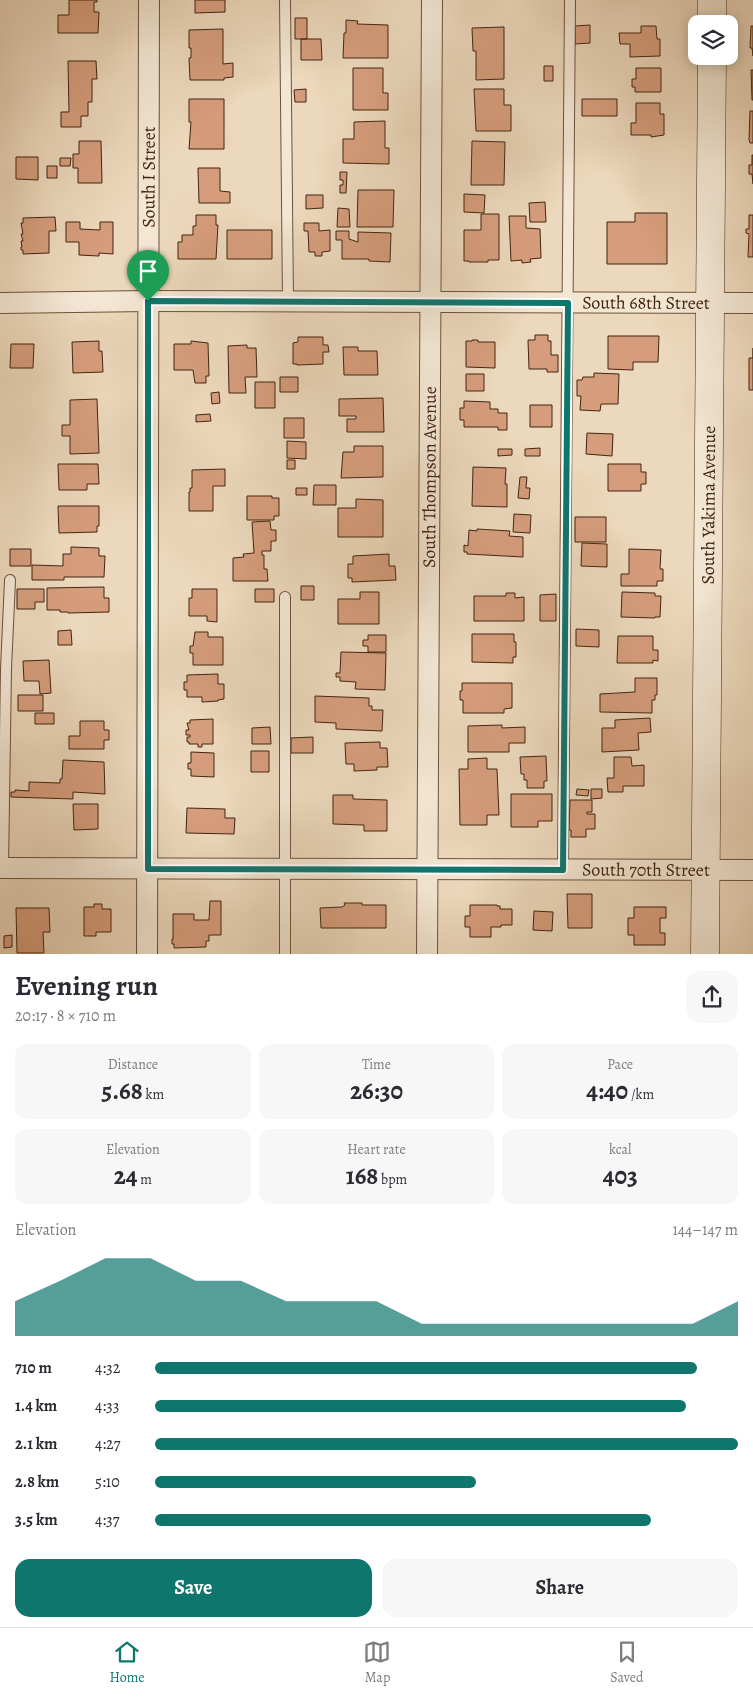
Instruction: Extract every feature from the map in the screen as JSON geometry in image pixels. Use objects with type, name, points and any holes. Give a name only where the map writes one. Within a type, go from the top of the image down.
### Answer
[{"type":"main road","points":[[712,0],[712,15]]},
{"type":"main road","name":"South Yakima Avenue","points":[[705,954],[712,65]]},
{"type":"street","name":"South I Street","points":[[146,954],[148,869],[149,0]]},
{"type":"street","name":"South Thompson Avenue","points":[[427,954],[432,0]]},
{"type":"street","name":"South 68th Street","points":[[0,303],[148,301],[753,303]]},
{"type":"street","name":"South 70th Street","points":[[1,868],[753,870]]},
{"type":"lane","points":[[285,0],[288,301]]},
{"type":"lane","points":[[563,870],[570,0]]},
{"type":"lane","points":[[1,868],[10,580]]},
{"type":"lane","points":[[285,597],[285,954]]},
{"type":"building","points":[[69,0],[97,0],[97,2],[94,2],[94,12],[99,12],[98,33],[58,33],[58,15],[69,15]]},
{"type":"building","points":[[195,0],[225,0],[225,12],[195,13]]},
{"type":"building","points":[[295,18],[307,18],[307,39],[295,39]]},
{"type":"building","points":[[346,20],[358,21],[357,24],[388,25],[388,58],[343,58]]},
{"type":"building","points":[[590,25],[590,43],[575,44],[575,26]]},
{"type":"building","points":[[641,26],[656,26],[657,39],[660,39],[660,56],[630,57],[630,44],[620,44],[619,33],[641,33]]},
{"type":"building","points":[[751,26],[753,26],[753,56],[752,48],[750,48]]},
{"type":"building","points":[[504,27],[504,79],[476,80],[476,51],[473,51],[472,28]]},
{"type":"building","points":[[223,29],[223,64],[233,63],[233,77],[224,78],[224,80],[190,80],[189,58],[191,58],[191,48],[189,48],[189,30]]},
{"type":"building","points":[[301,39],[321,39],[322,60],[301,60]]},
{"type":"building","points":[[68,61],[96,61],[97,79],[92,79],[92,102],[88,102],[88,116],[81,116],[81,127],[61,127],[61,112],[69,112]]},
{"type":"building","points":[[544,66],[553,66],[553,81],[544,81]]},
{"type":"building","points":[[353,68],[383,68],[383,93],[388,93],[388,110],[353,110]]},
{"type":"building","points":[[636,68],[661,68],[661,92],[635,92],[635,87],[632,87],[632,79],[636,79]]},
{"type":"building","points":[[751,70],[753,70],[753,100],[752,100]]},
{"type":"building","points":[[306,89],[306,102],[295,102],[294,90]]},
{"type":"building","points":[[474,89],[504,89],[504,105],[511,105],[511,131],[476,131]]},
{"type":"building","points":[[189,99],[224,99],[224,149],[189,149],[191,122],[189,122]]},
{"type":"building","points":[[582,99],[617,99],[617,116],[582,116]]},
{"type":"building","points":[[636,103],[660,103],[660,114],[664,114],[664,135],[651,137],[651,135],[631,135],[631,123],[636,123]]},
{"type":"building","points":[[750,111],[753,111],[753,143],[750,143],[749,140]]},
{"type":"building","points":[[385,121],[385,148],[389,148],[389,164],[343,163],[343,139],[354,139],[354,122]]},
{"type":"building","points":[[79,141],[101,141],[102,183],[78,183],[78,168],[73,168],[73,154],[79,154]]},
{"type":"building","points":[[472,141],[505,142],[504,185],[471,185]]},
{"type":"building","points":[[752,155],[753,184],[752,174],[749,174],[749,165],[752,165]]},
{"type":"building","points":[[16,157],[38,157],[38,180],[16,179]]},
{"type":"building","points":[[60,158],[71,158],[70,166],[60,166]]},
{"type":"building","points":[[47,166],[57,166],[57,178],[47,178]]},
{"type":"building","points":[[198,168],[220,168],[220,191],[230,192],[230,203],[199,203]]},
{"type":"building","points":[[340,172],[347,172],[346,193],[340,193],[340,185],[343,185],[343,180],[340,180]]},
{"type":"building","points":[[358,190],[394,190],[393,227],[357,227]]},
{"type":"building","points":[[464,194],[485,195],[484,213],[464,212]]},
{"type":"building","points":[[306,195],[323,195],[323,208],[306,209]]},
{"type":"building","points":[[545,202],[546,222],[530,222],[529,203]]},
{"type":"building","points":[[338,208],[349,209],[350,227],[337,227]]},
{"type":"building","points":[[635,213],[667,213],[667,264],[607,264],[607,222],[635,222]]},
{"type":"building","points":[[481,214],[499,214],[499,260],[488,260],[488,262],[464,261],[464,230],[481,230]]},
{"type":"building","points":[[196,215],[216,215],[216,225],[218,225],[216,259],[178,259],[178,242],[182,242],[182,235],[193,235],[193,226],[196,226]]},
{"type":"building","points":[[749,215],[753,215],[753,257],[748,257],[749,234],[746,233],[746,229],[749,229]]},
{"type":"building","points":[[509,216],[526,216],[526,228],[540,229],[541,258],[530,259],[531,262],[522,263],[522,260],[511,261]]},
{"type":"building","points":[[55,217],[56,231],[49,231],[49,253],[23,254],[23,250],[21,250],[21,241],[23,241],[21,234],[23,234],[21,223],[23,223],[23,218]]},
{"type":"building","points":[[66,222],[80,222],[80,229],[100,230],[100,222],[113,222],[113,254],[99,253],[99,256],[79,255],[79,242],[66,242]]},
{"type":"building","points":[[304,223],[319,223],[319,231],[330,230],[330,251],[322,252],[322,256],[315,256],[315,252],[309,252],[308,231],[304,231]]},
{"type":"building","points":[[227,230],[272,230],[272,259],[227,259]]},
{"type":"building","points":[[336,231],[349,231],[349,239],[358,242],[358,232],[391,233],[390,262],[369,261],[369,259],[342,259],[342,240],[336,240]]},
{"type":"building","points":[[535,335],[548,335],[548,341],[551,341],[551,355],[558,355],[558,372],[547,372],[547,369],[529,369],[528,340],[535,340]]},
{"type":"building","points":[[608,336],[659,336],[658,362],[633,362],[633,370],[608,369]]},
{"type":"building","points":[[298,337],[323,337],[323,345],[328,345],[329,352],[323,352],[323,364],[293,364],[293,343],[298,342]]},
{"type":"building","points":[[99,341],[99,351],[102,351],[103,372],[73,373],[72,342]]},
{"type":"building","points":[[191,341],[208,343],[209,376],[206,376],[206,383],[195,383],[193,370],[174,370],[174,344],[191,344]]},
{"type":"building","points":[[466,341],[495,342],[495,368],[466,367]]},
{"type":"building","points":[[11,344],[34,344],[33,368],[10,368]]},
{"type":"building","points":[[247,345],[247,348],[256,348],[257,377],[245,377],[246,393],[229,393],[228,346]]},
{"type":"building","points":[[343,347],[358,347],[358,351],[377,351],[378,375],[344,375]]},
{"type":"building","points":[[749,358],[753,358],[753,390],[749,390]]},
{"type":"building","points":[[594,373],[619,374],[618,404],[601,404],[600,411],[580,410],[581,396],[577,396],[577,380],[582,380],[583,377],[594,377]]},
{"type":"building","points":[[466,374],[484,374],[484,391],[466,391]]},
{"type":"building","points":[[280,377],[298,377],[298,392],[280,392]]},
{"type":"building","points":[[255,382],[275,382],[275,408],[255,408]]},
{"type":"building","points":[[219,392],[220,403],[212,404],[211,393]]},
{"type":"building","points":[[383,398],[384,432],[347,432],[347,419],[356,419],[356,416],[339,416],[339,399]]},
{"type":"building","points":[[97,399],[99,453],[70,454],[70,436],[62,436],[62,425],[70,425],[70,400]]},
{"type":"building","points":[[464,401],[490,402],[490,409],[498,409],[498,413],[507,413],[507,430],[498,430],[498,427],[464,427],[464,420],[460,420],[460,408],[464,408]]},
{"type":"building","points":[[530,405],[552,405],[552,427],[530,427]]},
{"type":"building","points":[[210,414],[211,421],[196,422],[196,415]]},
{"type":"building","points":[[284,418],[304,418],[304,438],[284,438]]},
{"type":"building","points":[[587,433],[613,434],[612,456],[586,454]]},
{"type":"building","points":[[287,441],[306,442],[306,459],[287,458]]},
{"type":"building","points":[[354,446],[383,446],[383,477],[341,478],[343,452],[354,452]]},
{"type":"building","points":[[540,448],[540,456],[525,456],[525,449]]},
{"type":"building","points":[[498,449],[512,449],[512,455],[498,456]]},
{"type":"building","points":[[287,460],[295,460],[295,469],[287,469]]},
{"type":"building","points":[[58,464],[98,464],[99,484],[87,484],[87,490],[59,490]]},
{"type":"building","points":[[608,464],[641,464],[641,472],[646,472],[646,484],[641,484],[641,491],[608,491]]},
{"type":"building","points":[[473,467],[506,468],[507,507],[472,506]]},
{"type":"building","points":[[225,469],[225,486],[213,486],[213,511],[189,511],[192,470]]},
{"type":"building","points":[[520,477],[527,477],[526,488],[530,488],[529,499],[518,498]]},
{"type":"building","points":[[314,485],[336,485],[336,505],[313,505]]},
{"type":"building","points":[[296,488],[307,488],[307,495],[296,495]]},
{"type":"building","points":[[247,496],[272,496],[272,498],[279,498],[279,516],[274,516],[274,520],[247,520]]},
{"type":"building","points":[[356,499],[383,500],[383,537],[338,537],[338,508],[356,508]]},
{"type":"building","points":[[58,506],[99,506],[99,526],[97,526],[97,532],[59,533]]},
{"type":"building","points":[[514,514],[531,515],[530,533],[513,532]]},
{"type":"building","points":[[575,517],[606,517],[606,542],[575,542]]},
{"type":"building","points":[[270,521],[271,530],[276,530],[276,541],[271,541],[271,551],[262,551],[262,555],[264,555],[264,569],[267,569],[268,581],[233,581],[233,558],[244,557],[243,554],[254,553],[252,522]]},
{"type":"building","points":[[477,529],[510,531],[509,536],[523,537],[523,557],[467,554],[467,552],[464,552],[464,545],[468,546],[469,530],[477,531]]},
{"type":"building","points":[[582,543],[607,544],[607,567],[581,566]]},
{"type":"building","points":[[71,547],[99,548],[99,556],[105,556],[104,577],[64,577],[64,580],[32,580],[32,565],[63,566],[63,554],[71,554]]},
{"type":"building","points":[[10,549],[31,549],[31,566],[10,566]]},
{"type":"building","points":[[629,549],[661,550],[660,569],[663,569],[663,581],[657,581],[657,586],[621,586],[621,574],[629,574]]},
{"type":"building","points":[[389,554],[389,566],[395,566],[396,580],[352,582],[352,578],[348,578],[348,564],[353,564],[353,556]]},
{"type":"building","points":[[301,586],[314,586],[314,600],[301,600]]},
{"type":"building","points":[[104,587],[104,598],[109,598],[109,612],[68,613],[60,612],[60,610],[47,610],[47,588]]},
{"type":"building","points":[[17,589],[44,589],[44,602],[35,602],[35,609],[17,609]]},
{"type":"building","points":[[192,589],[217,589],[217,622],[207,621],[207,616],[189,616],[189,598],[192,598]]},
{"type":"building","points":[[255,589],[274,589],[274,602],[255,602]]},
{"type":"building","points":[[360,592],[379,592],[379,624],[338,624],[338,599],[360,599]]},
{"type":"building","points":[[622,592],[655,593],[655,596],[661,596],[660,617],[621,617]]},
{"type":"building","points":[[506,593],[515,593],[515,598],[524,597],[524,621],[474,621],[474,596],[506,596]]},
{"type":"building","points":[[556,594],[556,621],[540,621],[540,595]]},
{"type":"building","points":[[576,629],[599,630],[599,647],[576,646]]},
{"type":"building","points":[[71,630],[72,645],[58,645],[58,631]]},
{"type":"building","points":[[195,632],[208,632],[208,637],[223,637],[223,665],[193,665],[193,653],[190,653],[190,646],[193,646]]},
{"type":"building","points":[[472,634],[514,634],[516,657],[513,657],[513,663],[472,662]]},
{"type":"building","points":[[368,635],[386,635],[386,652],[368,652],[368,646],[363,646],[363,640],[368,640]]},
{"type":"building","points":[[618,636],[653,636],[653,650],[658,650],[658,661],[653,660],[653,663],[617,663]]},
{"type":"building","points":[[341,652],[386,653],[385,690],[355,689],[356,682],[340,681],[340,677],[336,677],[336,673],[340,673]]},
{"type":"building","points":[[49,660],[51,693],[40,694],[39,681],[24,681],[23,661]]},
{"type":"building","points":[[218,674],[218,684],[224,684],[224,699],[202,702],[202,697],[187,697],[187,690],[184,690],[184,682],[187,682],[187,675]]},
{"type":"building","points":[[635,678],[657,678],[657,695],[655,695],[655,700],[652,700],[652,713],[600,712],[600,694],[635,692]]},
{"type":"building","points":[[462,683],[512,683],[512,708],[504,709],[504,713],[463,713],[463,700],[460,700]]},
{"type":"building","points":[[18,695],[43,695],[43,711],[18,711]]},
{"type":"building","points":[[315,696],[369,698],[369,706],[372,706],[372,710],[383,710],[382,731],[336,729],[336,723],[315,722]]},
{"type":"building","points":[[35,713],[54,713],[54,724],[35,724]]},
{"type":"building","points":[[650,718],[651,732],[638,733],[639,750],[602,752],[602,728],[615,728],[615,720]]},
{"type":"building","points":[[213,719],[213,744],[202,744],[202,747],[198,747],[198,744],[189,744],[187,742],[187,737],[190,737],[190,735],[186,735],[186,730],[189,730],[187,723],[190,723],[190,720]]},
{"type":"building","points":[[80,721],[104,721],[104,730],[109,730],[109,740],[104,740],[104,749],[69,749],[69,736],[80,736]]},
{"type":"building","points":[[502,725],[502,728],[525,727],[525,743],[509,743],[509,752],[468,752],[468,726]]},
{"type":"building","points":[[270,727],[271,744],[252,744],[252,728]]},
{"type":"building","points":[[313,737],[313,753],[291,753],[291,738]]},
{"type":"building","points":[[380,742],[380,748],[387,748],[388,767],[377,767],[377,770],[354,771],[354,764],[346,764],[345,743]]},
{"type":"building","points":[[251,751],[269,751],[269,772],[251,772]]},
{"type":"building","points":[[191,752],[214,753],[214,777],[191,776],[191,769],[188,769],[188,763],[191,763]]},
{"type":"building","points":[[546,756],[547,781],[544,781],[544,788],[527,788],[527,780],[524,780],[524,774],[521,774],[520,757]]},
{"type":"building","points":[[614,757],[631,757],[632,766],[644,765],[644,786],[623,786],[623,792],[608,792],[607,778],[614,778]]},
{"type":"building","points":[[487,758],[487,769],[497,769],[499,815],[487,815],[487,825],[460,825],[459,769],[468,769],[468,759]]},
{"type":"building","points":[[63,760],[104,762],[105,794],[73,792],[73,799],[11,797],[11,792],[15,792],[15,790],[29,791],[29,782],[60,783]]},
{"type":"building","points":[[577,789],[589,790],[588,796],[576,795]]},
{"type":"building","points":[[591,789],[602,789],[602,798],[591,799]]},
{"type":"building","points":[[511,794],[552,794],[552,821],[538,821],[538,827],[511,827]]},
{"type":"building","points":[[333,795],[353,795],[353,799],[387,800],[387,831],[364,831],[364,825],[333,824]]},
{"type":"building","points":[[570,800],[592,800],[592,812],[587,812],[587,814],[595,814],[595,829],[586,829],[586,837],[571,837],[571,830],[569,830]]},
{"type":"building","points":[[73,804],[98,804],[98,829],[74,830]]},
{"type":"building","points":[[187,808],[225,809],[225,818],[235,818],[234,834],[186,833]]},
{"type":"building","points":[[567,894],[592,894],[592,928],[568,928]]},
{"type":"building","points":[[210,901],[221,901],[221,935],[209,935],[206,947],[174,948],[174,944],[172,944],[173,914],[194,914],[194,920],[209,920]]},
{"type":"building","points":[[344,903],[386,905],[386,928],[321,928],[320,908],[342,907],[345,905]]},
{"type":"building","points":[[94,904],[102,904],[102,909],[111,909],[111,932],[96,932],[96,936],[84,936],[84,907],[94,907]]},
{"type":"building","points":[[470,905],[497,905],[500,906],[500,909],[512,909],[512,925],[491,927],[491,937],[470,937],[470,927],[465,927],[465,916],[470,916]]},
{"type":"building","points":[[634,907],[666,907],[666,918],[660,918],[660,933],[665,933],[665,945],[634,945],[634,935],[628,935],[628,918],[634,918]]},
{"type":"building","points":[[16,908],[49,908],[50,932],[43,932],[44,953],[17,953]]},
{"type":"building","points":[[534,911],[553,912],[552,931],[533,930]]},
{"type":"building","points":[[12,935],[12,947],[4,948],[4,936]]},
{"type":"route","points":[[148,301],[568,303],[563,870],[148,869],[148,301]]}]
